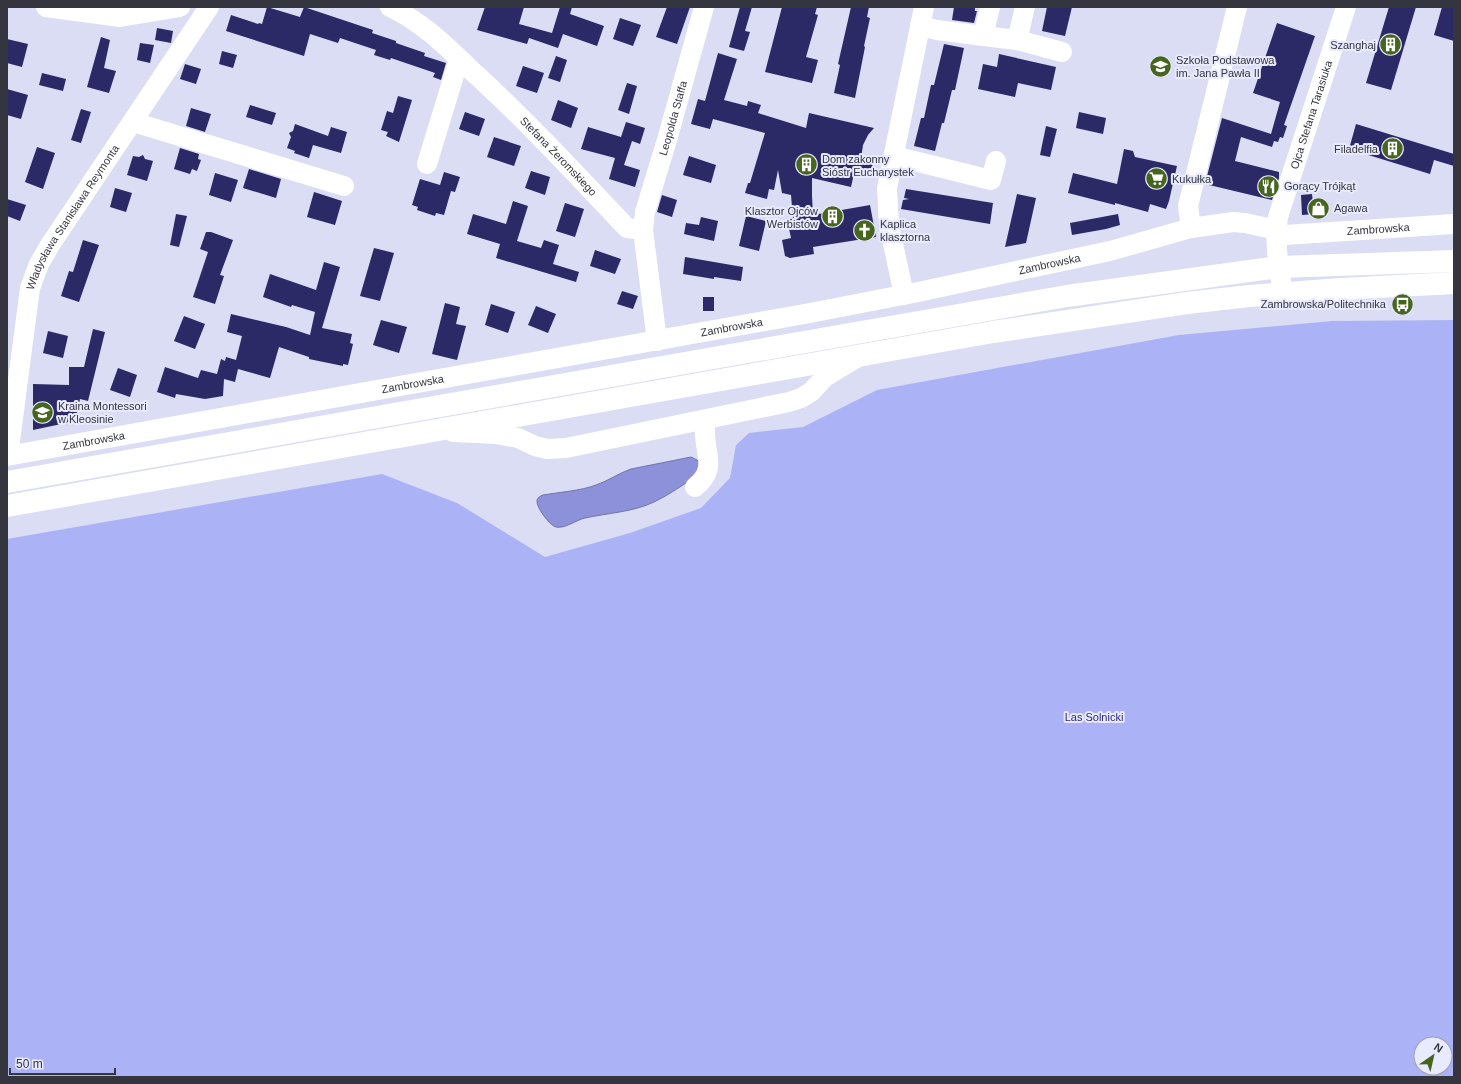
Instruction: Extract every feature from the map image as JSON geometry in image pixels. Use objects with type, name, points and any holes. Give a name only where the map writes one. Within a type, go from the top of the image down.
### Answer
[{"type":"main road","points":[[7,482],[1067,296],[1279,268],[1454,260]]},
{"type":"main road","points":[[7,506],[993,332],[1187,303],[1283,294],[1454,283]]},
{"type":"street","points":[[46,7],[120,17],[180,7]]},
{"type":"street","name":"Stefana Żeromskiego","points":[[390,7],[419,23],[505,101],[627,228],[642,230]]},
{"type":"street","name":"Leopolda Staffa","points":[[642,230],[645,212],[667,140],[704,7]]},
{"type":"street","points":[[983,36],[990,7]]},
{"type":"street","points":[[1017,40],[1025,7]]},
{"type":"street","points":[[1191,228],[1188,206],[1237,7]]},
{"type":"street","name":"Ojca Stefana Tarasiuka","points":[[1283,294],[1276,231],[1278,217],[1346,7]]},
{"type":"street","name":"Władysława Stanisława Reymonta","points":[[9,456],[30,288],[39,264],[50,245],[133,122],[200,10]]},
{"type":"street","points":[[922,16],[937,30],[1017,40],[1062,52]]},
{"type":"street","points":[[904,295],[889,225],[887,188],[922,16]]},
{"type":"street","points":[[427,164],[459,59]]},
{"type":"street","points":[[133,122],[344,186]]},
{"type":"street","points":[[894,156],[991,180],[996,161]]},
{"type":"street","name":"Zambrowska","points":[[9,456],[904,295],[1110,251],[1191,228],[1233,222],[1253,224],[1285,235],[1454,224]]},
{"type":"street","points":[[642,230],[657,340]]},
{"type":"street","points":[[434,431],[496,434],[518,438],[535,446],[547,449],[566,448],[789,402],[801,398],[811,392],[825,377],[861,355]]},
{"type":"street","points":[[695,486],[705,478],[709,465],[704,438],[705,427],[700,421]]},
{"type":"green space","name":"Las Solnicki","points":[[1454,320],[1454,1077],[7,1077],[7,539],[382,474],[457,503],[545,557],[630,533],[701,508],[730,478],[736,445],[749,433],[803,427],[877,390],[1179,335],[1332,321]]},
{"type":"shaded area","points":[[691,457],[701,464],[698,475],[671,493],[638,508],[585,518],[567,526],[556,527],[547,520],[537,504],[538,499],[543,495],[590,487],[631,469]]},
{"type":"building","points":[[267,7],[300,17],[304,7],[373,30],[372,33],[425,53],[424,56],[446,63],[441,80],[433,77],[435,73],[391,58],[390,60],[374,55],[376,50],[340,38],[338,43],[310,34],[304,56],[226,31],[231,15],[262,24]]},
{"type":"building","points":[[485,7],[524,7],[519,24],[552,33],[560,7],[572,7],[570,14],[604,26],[597,46],[563,34],[558,48],[529,38],[527,44],[477,30]]},
{"type":"building","points":[[667,7],[690,7],[677,44],[656,37]]},
{"type":"building","points":[[740,7],[752,7],[745,31],[750,32],[744,51],[729,47]]},
{"type":"building","points":[[782,7],[817,7],[815,14],[818,15],[806,57],[818,60],[812,83],[765,72]]},
{"type":"building","points":[[851,7],[869,7],[867,17],[870,18],[855,98],[834,93],[840,65],[838,64]]},
{"type":"building","points":[[954,7],[975,7],[975,11],[977,11],[974,23],[952,20]]},
{"type":"building","points":[[1047,7],[1072,7],[1065,36],[1042,31]]},
{"type":"building","name":"Szanghaj","points":[[1389,7],[1416,7],[1391,90],[1366,83]]},
{"type":"building","points":[[1442,7],[1454,7],[1454,41],[1434,35]]},
{"type":"building","points":[[620,18],[641,25],[633,46],[613,39]]},
{"type":"building","points":[[1277,23],[1315,36],[1284,125],[1287,126],[1283,138],[1280,137],[1278,142],[1274,141],[1272,147],[1241,137],[1235,161],[1279,172],[1279,178],[1272,200],[1205,184],[1222,118],[1271,134],[1280,102],[1253,93]]},
{"type":"building","points":[[157,28],[173,31],[171,43],[155,40]]},
{"type":"building","points":[[101,37],[110,40],[104,68],[116,71],[109,93],[87,87]]},
{"type":"building","points":[[7,39],[28,44],[22,67],[7,63]]},
{"type":"building","points":[[140,43],[154,45],[150,63],[137,60]]},
{"type":"building","points":[[944,44],[964,48],[955,90],[952,90],[935,151],[914,146],[921,118],[924,118],[931,85],[934,85]]},
{"type":"building","points":[[222,51],[237,55],[233,68],[219,64]]},
{"type":"building","points":[[718,53],[737,59],[724,100],[747,106],[748,101],[761,105],[758,113],[806,128],[809,113],[874,128],[868,135],[863,145],[861,159],[873,162],[871,173],[855,169],[851,187],[812,178],[812,196],[813,215],[870,205],[876,237],[813,247],[814,254],[790,258],[785,256],[782,240],[791,238],[787,219],[793,219],[791,195],[782,193],[778,170],[774,190],[769,189],[767,199],[745,193],[748,183],[750,183],[765,133],[713,119],[710,129],[691,124],[698,99],[705,101]]},
{"type":"building","points":[[999,54],[1056,67],[1051,90],[1018,83],[1015,97],[978,89],[983,64],[997,67]]},
{"type":"building","points":[[556,56],[567,60],[560,82],[548,78]]},
{"type":"building","points":[[185,64],[201,69],[196,84],[180,79]]},
{"type":"building","points":[[523,66],[544,73],[537,93],[516,86]]},
{"type":"building","points":[[42,73],[66,79],[63,91],[39,85]]},
{"type":"building","points":[[627,83],[637,86],[629,114],[618,110]]},
{"type":"building","points":[[7,89],[28,95],[21,119],[7,115]]},
{"type":"building","points":[[398,96],[412,100],[399,142],[386,136],[388,132],[381,130],[387,111],[393,113]]},
{"type":"building","points":[[558,100],[578,108],[571,128],[551,120]]},
{"type":"building","points":[[250,105],[276,113],[272,125],[246,117]]},
{"type":"building","points":[[191,108],[211,114],[205,132],[186,126]]},
{"type":"building","points":[[81,109],[91,112],[81,143],[71,140]]},
{"type":"building","points":[[465,112],[485,119],[479,136],[459,129]]},
{"type":"building","points":[[1079,112],[1106,118],[1103,134],[1076,128]]},
{"type":"building","points":[[626,122],[645,128],[640,144],[632,141],[624,165],[640,170],[635,187],[609,179],[615,158],[581,149],[588,127],[621,137]]},
{"type":"building","points":[[295,124],[328,136],[331,127],[347,132],[341,153],[313,145],[309,158],[294,153],[295,151],[287,148],[291,137],[289,133],[293,131]]},
{"type":"building","name":"Filadelfia","points":[[1356,124],[1454,154],[1454,166],[1434,160],[1430,174],[1349,149]]},
{"type":"building","points":[[1046,126],[1057,129],[1050,157],[1040,155]]},
{"type":"building","points":[[494,137],[521,146],[514,166],[487,157]]},
{"type":"building","points":[[37,147],[55,153],[43,189],[25,182]]},
{"type":"building","points":[[180,148],[199,154],[198,159],[201,160],[197,171],[192,169],[190,174],[174,169]]},
{"type":"building","points":[[1124,149],[1133,151],[1135,157],[1177,166],[1166,209],[1150,204],[1148,212],[1068,193],[1073,173],[1117,184]]},
{"type":"building","points":[[143,155],[145,159],[153,161],[147,181],[127,175],[133,156],[139,157]]},
{"type":"building","points":[[689,156],[716,165],[711,183],[683,175]]},
{"type":"building","points":[[249,169],[281,179],[276,198],[243,188]]},
{"type":"building","points":[[531,171],[550,177],[545,195],[525,188]]},
{"type":"building","points":[[444,172],[460,177],[455,192],[451,191],[444,215],[436,213],[435,216],[417,210],[418,207],[412,205],[420,179],[440,185]]},
{"type":"building","points":[[215,173],[238,180],[231,202],[209,195]]},
{"type":"building","points":[[115,188],[132,193],[126,212],[110,207]]},
{"type":"building","points":[[906,189],[993,203],[990,224],[901,209],[903,200],[909,199],[904,198]]},
{"type":"building","points":[[314,192],[342,201],[335,225],[307,217]]},
{"type":"building","points":[[1017,194],[1036,198],[1026,243],[1005,247]]},
{"type":"building","points":[[1312,194],[1313,203],[1328,202],[1329,213],[1302,215],[1301,195]]},
{"type":"building","points":[[662,195],[677,200],[672,217],[657,212]]},
{"type":"building","points":[[7,199],[26,205],[20,221],[7,216]]},
{"type":"building","points":[[513,201],[528,206],[517,241],[541,248],[544,240],[559,245],[553,264],[579,272],[576,282],[496,258],[500,244],[467,234],[473,214],[506,224]]},
{"type":"building","points":[[565,203],[584,209],[575,237],[556,231]]},
{"type":"building","points":[[176,214],[187,216],[179,247],[170,245]]},
{"type":"building","points":[[1118,214],[1120,225],[1072,235],[1070,223]]},
{"type":"building","points":[[746,216],[766,221],[759,251],[739,246]]},
{"type":"building","points":[[701,217],[718,221],[714,241],[684,234],[686,223],[699,225]]},
{"type":"building","points":[[206,232],[211,232],[233,240],[220,275],[224,276],[215,304],[193,297],[208,252],[200,249]]},
{"type":"building","points":[[83,240],[99,245],[79,302],[61,296],[69,271],[73,272]]},
{"type":"building","points":[[374,248],[394,253],[380,301],[360,296]]},
{"type":"building","points":[[595,250],[621,259],[615,274],[590,266]]},
{"type":"building","points":[[685,257],[743,267],[741,281],[714,277],[714,279],[683,274]]},
{"type":"building","points":[[324,262],[340,267],[322,328],[352,334],[350,343],[353,344],[348,365],[343,364],[343,366],[309,359],[309,357],[279,347],[270,378],[238,369],[235,382],[224,379],[223,396],[205,399],[176,394],[175,398],[157,392],[165,367],[198,378],[201,370],[217,374],[221,359],[225,361],[226,357],[236,360],[242,336],[227,332],[231,314],[286,327],[310,335],[315,312],[292,305],[291,307],[263,297],[270,274],[316,290]]},
{"type":"building","points":[[622,291],[638,296],[633,309],[617,304]]},
{"type":"building","points":[[703,297],[714,297],[714,311],[703,311]]},
{"type":"building","points":[[445,303],[460,307],[456,324],[466,326],[457,360],[432,354]]},
{"type":"building","points":[[491,304],[515,312],[508,333],[485,325]]},
{"type":"building","points":[[536,306],[556,314],[548,333],[528,325]]},
{"type":"building","points":[[184,316],[205,324],[195,349],[174,341]]},
{"type":"building","points":[[381,320],[407,327],[399,353],[373,345]]},
{"type":"building","points":[[93,329],[105,332],[88,401],[80,399],[76,417],[66,423],[33,430],[33,384],[69,385],[69,367],[84,367]]},
{"type":"building","points":[[48,331],[68,336],[63,358],[43,353]]},
{"type":"building","points":[[118,368],[137,375],[130,397],[110,390]]},
{"type":"place","name":"Szanghaj","points":[[1391,45]]},
{"type":"place","name":"Szkoła Podstawowa im. Jana Pawła II","points":[[1161,66]]},
{"type":"place","name":"Filadelfia","points":[[1393,149]]},
{"type":"place","name":"Dom zakonny Sióstr Eucharystek","points":[[807,165]]},
{"type":"place","name":"Kukułka","points":[[1157,179]]},
{"type":"place","name":"Gorący Trójkąt","points":[[1268,186]]},
{"type":"place","name":"Agawa","points":[[1319,208]]},
{"type":"place","name":"Klasztor Ojców Werbistów","points":[[833,217]]},
{"type":"place","name":"Kaplica klasztorna","points":[[864,230]]},
{"type":"place","name":"Zambrowska/Politechnika","points":[[1402,304]]},
{"type":"place","name":"Kraina Montessori w Kleosinie","points":[[43,412]]}]
